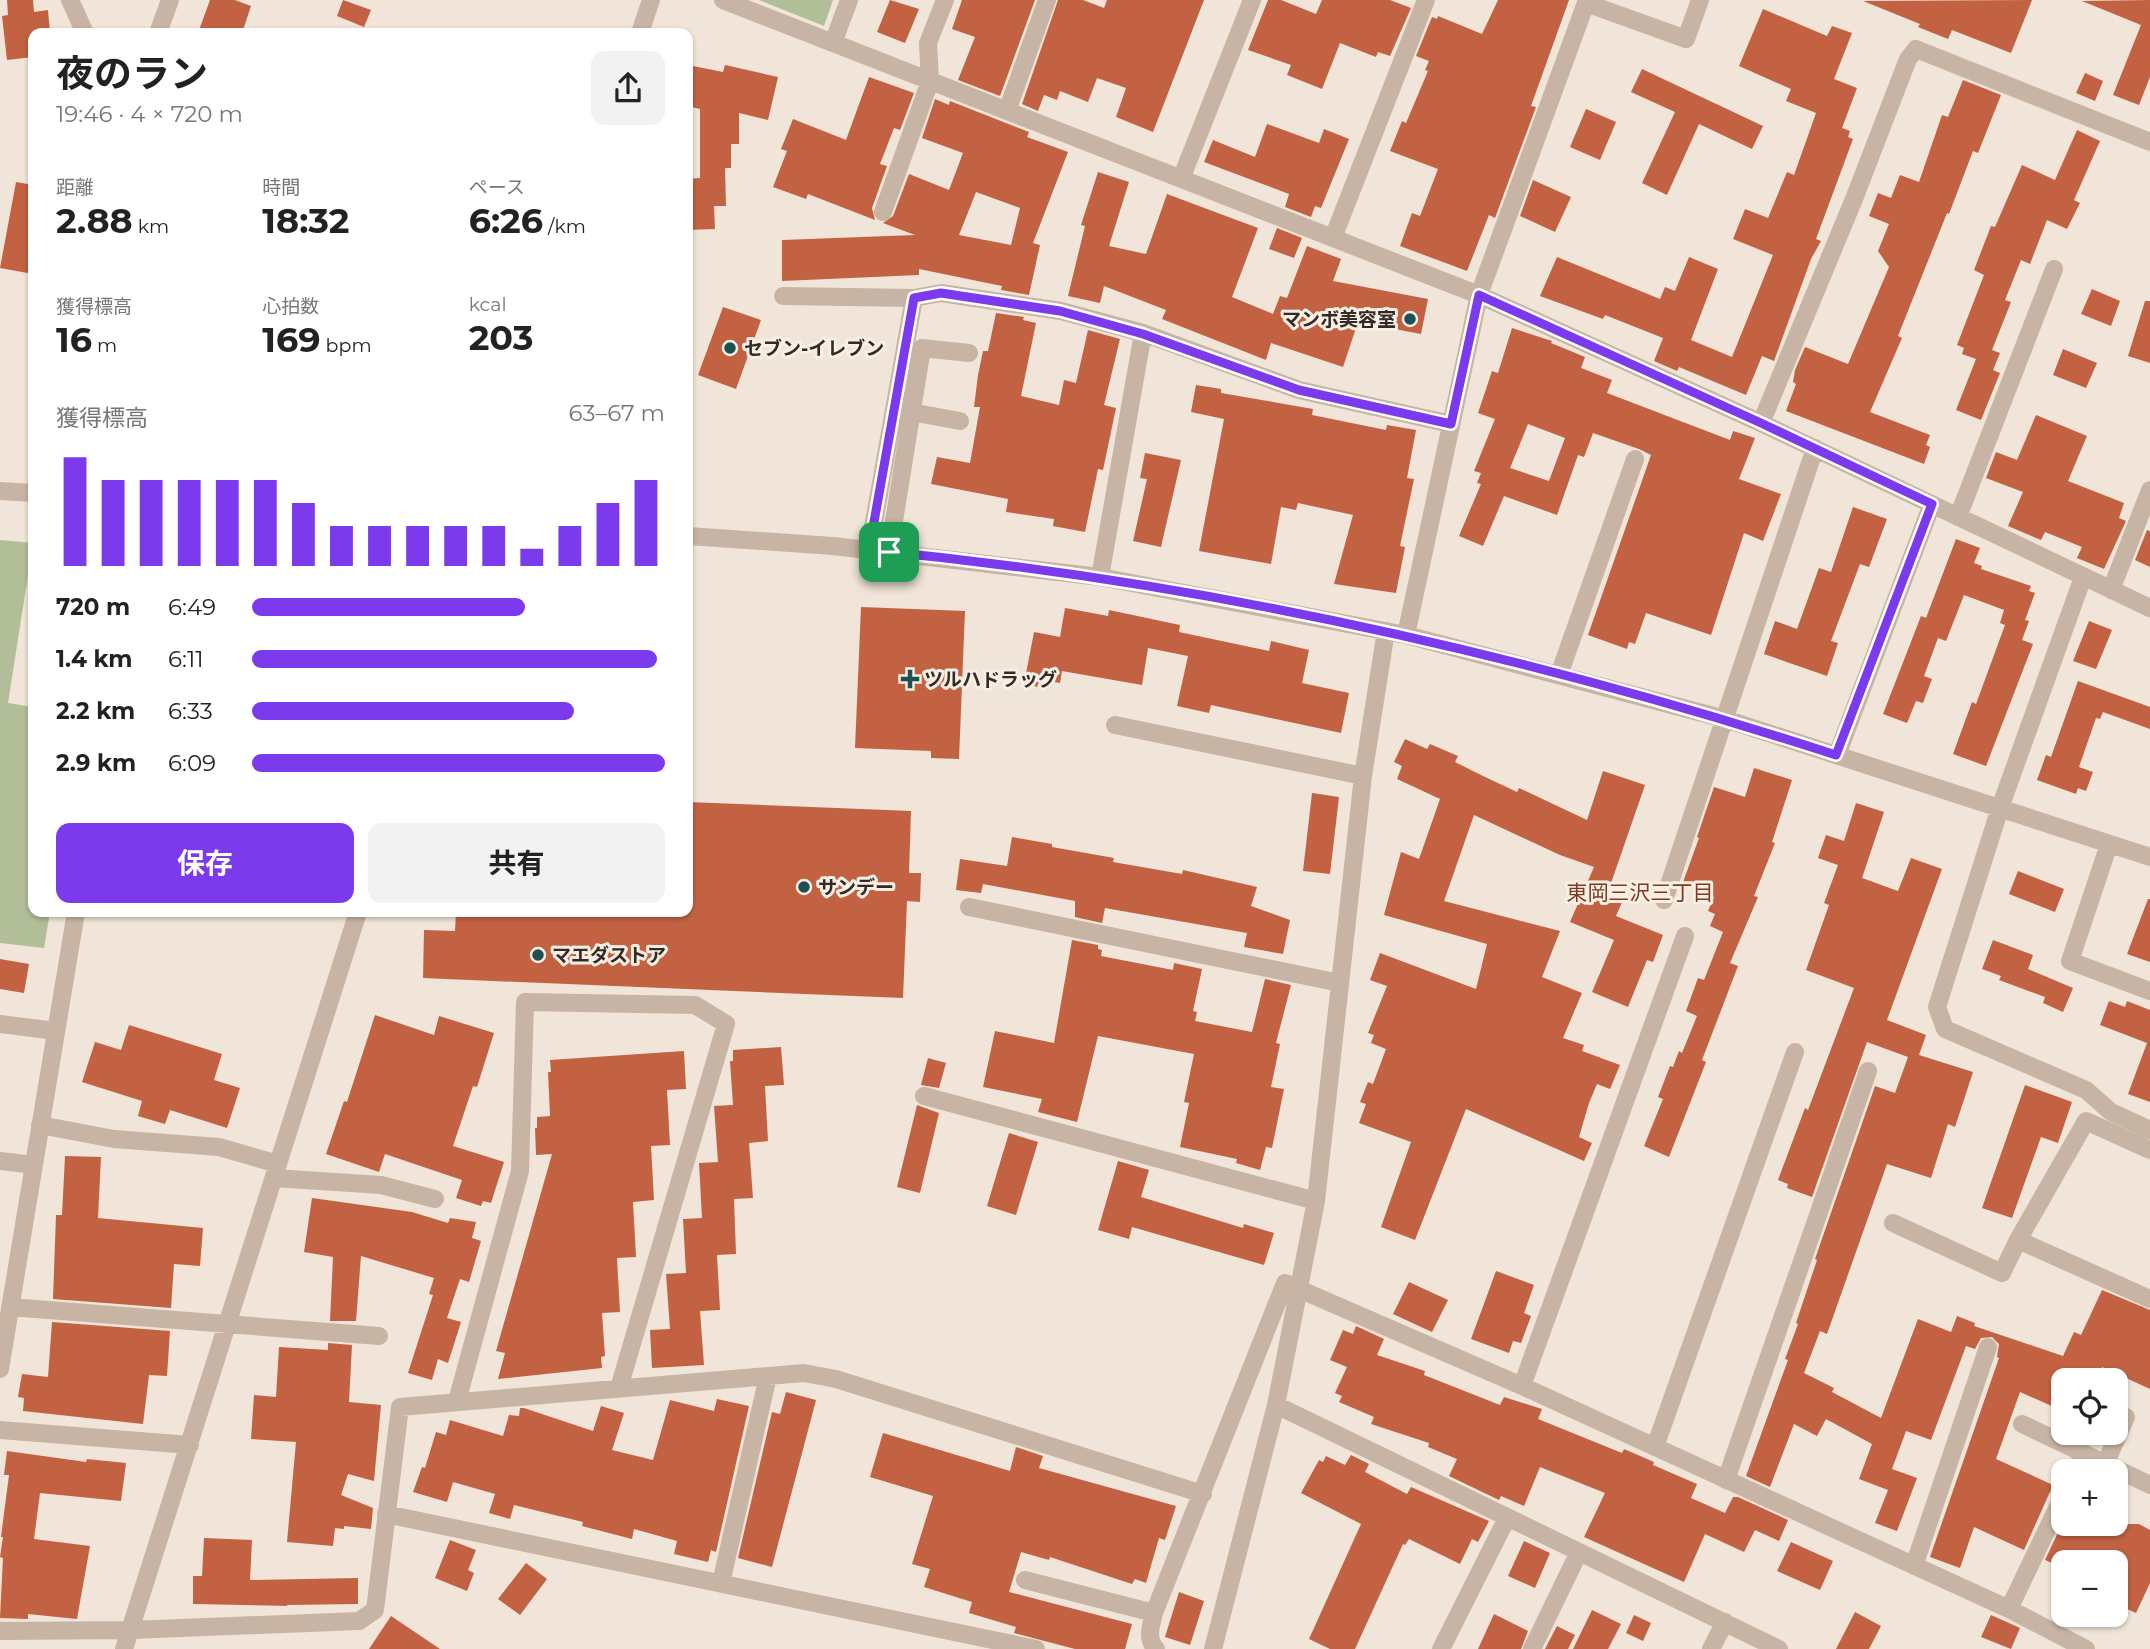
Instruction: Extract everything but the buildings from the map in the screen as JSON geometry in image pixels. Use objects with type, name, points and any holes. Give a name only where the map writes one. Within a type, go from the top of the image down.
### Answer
[{"type":"street","points":[[70,0],[83,28]]},
{"type":"street","points":[[160,28],[170,0]]},
{"type":"street","points":[[642,28],[651,0]]},
{"type":"street","points":[[723,0],[1479,295],[1815,448],[2150,608]]},
{"type":"street","points":[[834,43],[849,0]]},
{"type":"street","points":[[883,212],[930,80],[928,43],[945,0]]},
{"type":"street","points":[[1007,111],[1046,0]]},
{"type":"street","points":[[1181,179],[1252,0]]},
{"type":"street","points":[[1333,238],[1426,0]]},
{"type":"street","points":[[1406,635],[1479,295],[1586,1],[1686,39],[1700,0]]},
{"type":"street","points":[[1761,423],[1854,199],[1908,59],[1916,49],[2150,142]]},
{"type":"street","points":[[1958,517],[2054,269]]},
{"type":"street","points":[[783,296],[914,298],[941,293],[1060,311],[1143,334],[1299,390],[1451,424]]},
{"type":"street","points":[[869,550],[914,298]]},
{"type":"street","points":[[1100,577],[1143,334]]},
{"type":"street","points":[[889,552],[922,348],[968,353]]},
{"type":"street","points":[[911,412],[960,421]]},
{"type":"street","points":[[1664,900],[1815,448]]},
{"type":"street","points":[[1559,675],[1635,459]]},
{"type":"street","points":[[2111,590],[2150,490]]},
{"type":"street","points":[[0,491],[28,493]]},
{"type":"street","points":[[1836,755],[1932,504]]},
{"type":"street","points":[[693,536],[869,550],[1100,577],[1406,635],[1725,719],[2150,857]]},
{"type":"street","points":[[2082,577],[2000,808],[1937,1007],[1945,1028],[2086,1090],[2111,1112],[2150,1130]]},
{"type":"street","points":[[1213,1649],[1276,1405],[1316,1201],[1363,776],[1386,631]]},
{"type":"street","points":[[1115,725],[1363,776]]},
{"type":"street","points":[[2109,844],[2070,961],[2150,991]]},
{"type":"street","points":[[970,907],[1340,983]]},
{"type":"street","points":[[0,1369],[7,1301],[34,1165],[75,917]]},
{"type":"street","points":[[124,1649],[356,917]]},
{"type":"street","points":[[1522,1386],[1685,936]]},
{"type":"street","points":[[457,1401],[520,1171],[525,1002],[695,1005],[726,1024],[619,1388]]},
{"type":"street","points":[[0,1024],[56,1031]]},
{"type":"street","points":[[1655,1447],[1795,1052]]},
{"type":"street","points":[[1726,1480],[1868,1071]]},
{"type":"street","points":[[924,1097],[1316,1201]]},
{"type":"street","points":[[1893,1223],[2002,1273],[2085,1121],[2150,1150]]},
{"type":"street","points":[[40,1125],[114,1139],[219,1147],[276,1171],[381,1185],[435,1199]]},
{"type":"street","points":[[0,1161],[34,1165]]},
{"type":"street","points":[[2018,1240],[2150,1299]]},
{"type":"street","points":[[1156,1649],[1151,1643],[1150,1632],[1154,1613],[1285,1283],[1522,1386],[2009,1609],[2086,1649]]},
{"type":"street","points":[[7,1301],[228,1325],[379,1336]]},
{"type":"street","points":[[1914,1566],[1988,1348]]},
{"type":"street","points":[[0,1631],[131,1630],[359,1621],[375,1610],[400,1407],[804,1373],[836,1379],[1203,1494]]},
{"type":"street","points":[[721,1583],[768,1376]]},
{"type":"street","points":[[1276,1405],[1779,1649]]},
{"type":"street","points":[[2022,1424],[2099,1459]]},
{"type":"street","points":[[0,1430],[190,1445]]},
{"type":"street","points":[[2081,1459],[2084,1453]]},
{"type":"street","points":[[2128,1474],[2150,1485]]},
{"type":"street","points":[[386,1514],[1036,1649]]},
{"type":"street","points":[[1441,1649],[1507,1518]]},
{"type":"street","points":[[2009,1609],[2051,1521]]},
{"type":"street","points":[[1532,1649],[1579,1552]]},
{"type":"street","points":[[1025,1580],[1154,1613]]},
{"type":"street","points":[[1711,1649],[1725,1622]]},
{"type":"green space","points":[[759,0],[833,0],[824,26]]},
{"type":"green space","points":[[0,540],[28,543],[28,575],[8,703],[28,706],[28,917],[49,917],[44,948],[0,943]]},
{"type":"place","name":"マンボ美容室","points":[[1410,319]]},
{"type":"place","name":"セブン-イレブン","points":[[730,348]]},
{"type":"place","name":"ツルハドラッグ","points":[[910,679]]},
{"type":"place","name":"サンデー","points":[[804,887]]},
{"type":"place","name":"マエダストア","points":[[538,955]]},
{"type":"district","name":"東岡三沢三丁目","points":[[1640,892]]},
{"type":"route","points":[[941,293],[1060,311],[1143,334],[1299,390],[1451,424],[1479,295],[1932,504],[1836,755],[1725,719],[1406,635],[1172,588],[889,552],[869,550],[914,298],[941,293]]}]
